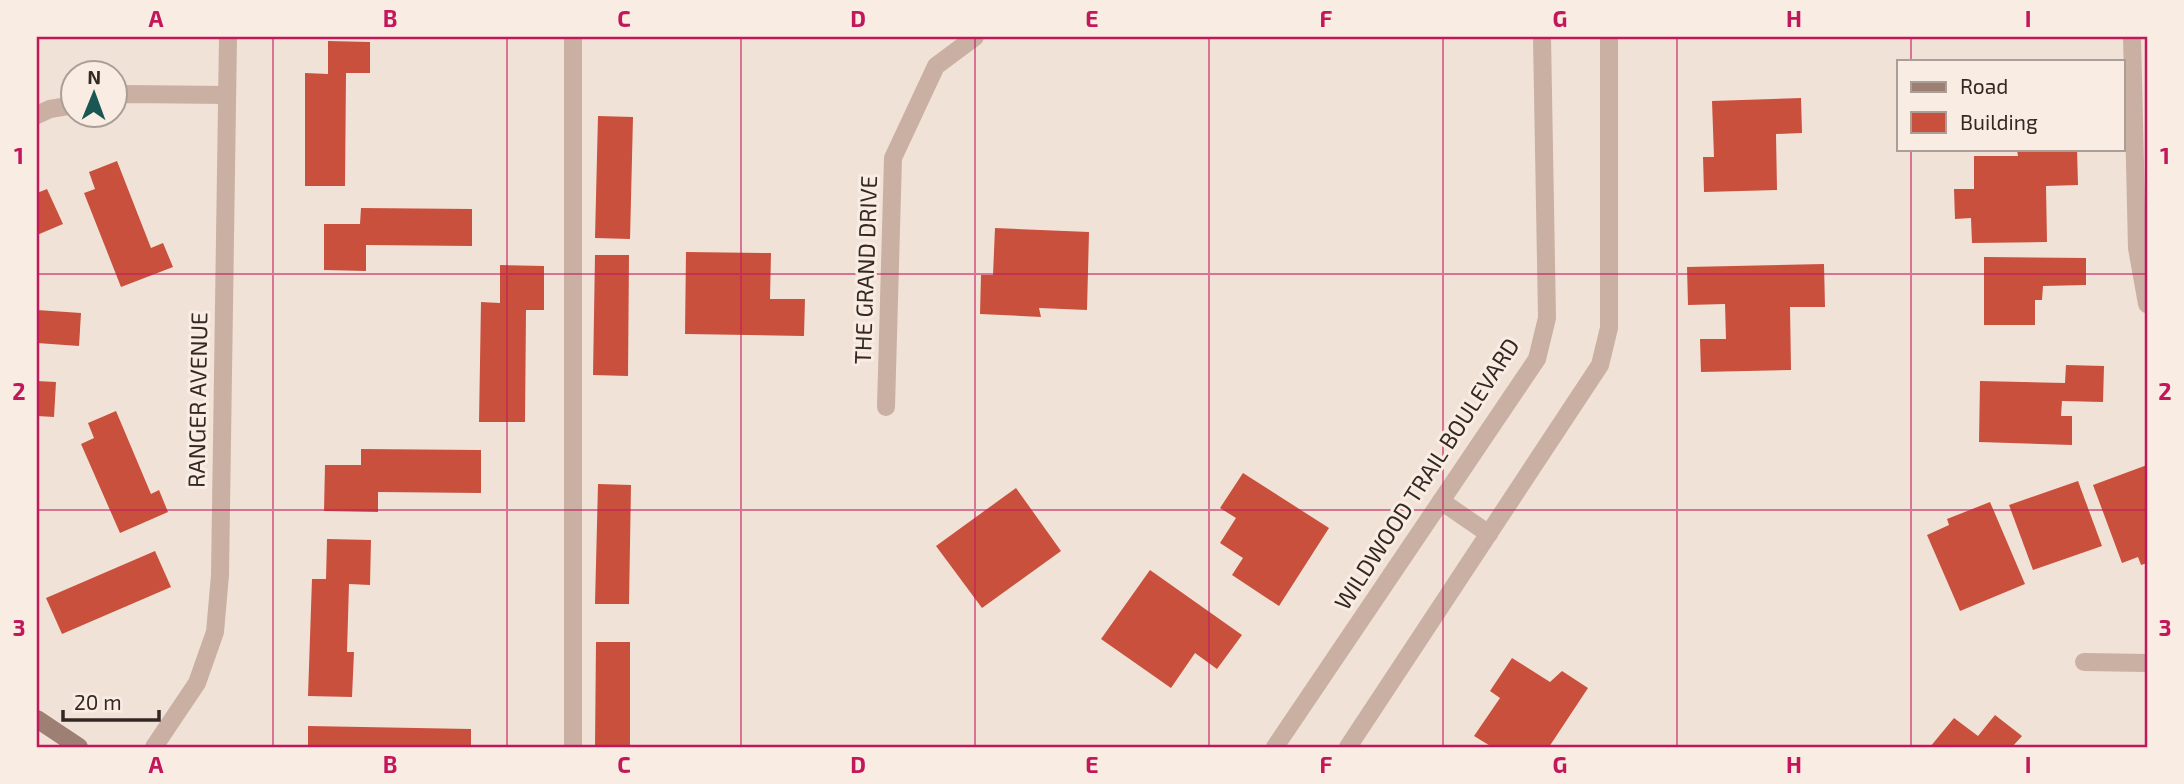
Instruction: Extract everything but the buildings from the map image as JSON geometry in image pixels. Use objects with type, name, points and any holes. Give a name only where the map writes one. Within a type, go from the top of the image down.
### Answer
[{"type":"main road","points":[[37,719],[79,747]]},
{"type":"street","name":"RANGER AVENUE","points":[[154,747],[197,683],[215,632],[220,575],[228,37]]},
{"type":"street","points":[[573,37],[573,747]]},
{"type":"street","name":"THE GRAND DRIVE","points":[[886,407],[893,158],[936,66],[975,37]]},
{"type":"street","name":"WILDWOOD TRAIL BOULEVARD","points":[[1275,747],[1537,359],[1547,318],[1542,37]]},
{"type":"street","points":[[1348,747],[1600,365],[1609,328],[1609,37]]},
{"type":"street","points":[[2132,37],[2137,248],[2147,304]]},
{"type":"street","points":[[130,94],[227,95]]},
{"type":"street","points":[[37,115],[60,107]]},
{"type":"street","points":[[1441,501],[1489,534]]},
{"type":"street","points":[[2084,662],[2147,663]]}]
